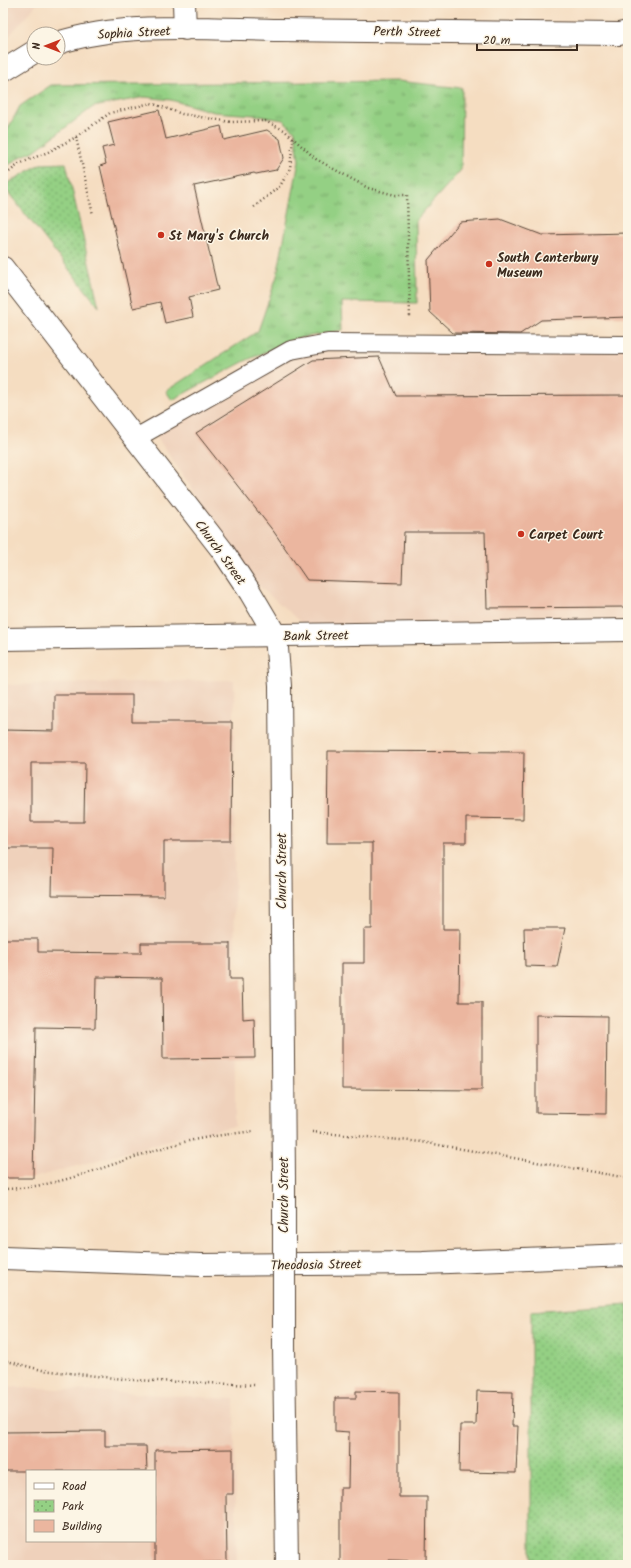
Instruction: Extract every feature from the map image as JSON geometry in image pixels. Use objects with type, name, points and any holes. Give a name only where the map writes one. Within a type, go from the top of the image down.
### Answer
[{"type":"main road","name":"Sophia Street","points":[[66,40],[79,36],[109,31],[185,29],[184,3]]},
{"type":"main road","name":"Perth Street","points":[[185,29],[619,34],[628,32]]},
{"type":"main road","points":[[3,71],[26,57]]},
{"type":"main road","name":"Church Street","points":[[3,268],[222,550],[250,592],[276,636],[280,686],[284,1346],[287,1565]]},
{"type":"main road","name":"Bank Street","points":[[3,639],[628,630]]},
{"type":"main road","name":"Theodosia Street","points":[[3,1258],[200,1265],[424,1263],[628,1254]]},
{"type":"lane","points":[[136,438],[291,350],[328,343],[628,345]]},
{"type":"path","points":[[3,177],[19,164],[48,152],[76,137],[110,112],[151,103],[182,114],[231,122],[265,121],[284,130],[316,158],[368,188],[395,195],[407,195],[410,344]]},
{"type":"path","points":[[76,137],[93,215]]},
{"type":"path","points":[[254,207],[280,186],[290,169],[293,138]]},
{"type":"path","points":[[3,1189],[35,1186],[83,1174],[176,1144],[230,1134],[283,1129],[422,1142],[628,1178]]},
{"type":"path","points":[[3,1360],[42,1370],[132,1380],[232,1385],[285,1385]]},
{"type":"shaded area","points":[[3,3],[38,3],[3,43]]},
{"type":"shaded area","points":[[628,340],[628,620],[311,630],[260,587],[154,433],[291,356],[328,349]]},
{"type":"shaded area","points":[[234,680],[235,1126],[180,1137],[33,1178],[3,1178],[3,685]]},
{"type":"shaded area","points":[[3,1386],[234,1399],[237,1565],[3,1565]]},
{"type":"green space","points":[[398,81],[462,88],[461,170],[416,220],[417,303],[342,302],[343,330],[295,339],[245,361],[172,400],[166,391],[258,331],[277,276],[299,161],[295,131],[283,120],[254,115],[214,112],[171,100],[145,97],[93,107],[34,151],[20,157],[3,169],[3,138],[20,106],[51,85]]},
{"type":"green space","points":[[66,163],[99,307],[3,186],[40,164]]},
{"type":"green space","points":[[628,1304],[628,1565],[531,1565],[531,1311]]},
{"type":"building","name":"St Mary's Church","points":[[159,110],[166,139],[221,126],[224,140],[267,130],[280,139],[284,158],[276,170],[256,174],[254,173],[194,186],[218,290],[189,297],[193,317],[165,323],[160,302],[133,308],[100,166],[106,164],[102,148],[114,145],[108,122]]},
{"type":"building","points":[[500,219],[542,235],[628,233],[628,317],[541,320],[520,334],[453,333],[430,312],[428,260],[460,222]]},
{"type":"building","points":[[379,357],[396,396],[628,395],[628,607],[487,608],[485,532],[404,532],[402,583],[307,580],[274,532],[196,433],[313,360]]},
{"type":"building","points":[[54,695],[132,695],[132,722],[232,722],[231,841],[164,841],[164,896],[52,895],[53,848],[3,848],[3,730],[54,731]],"holes":[[[31,763],[85,763],[84,822],[31,822]]]},
{"type":"building","points":[[328,751],[524,752],[523,819],[466,818],[466,843],[443,843],[443,929],[460,929],[459,1002],[482,1002],[482,1090],[342,1089],[342,963],[364,963],[364,929],[372,929],[372,843],[327,843]]},
{"type":"building","points":[[524,928],[565,928],[557,967],[525,966]]},
{"type":"building","points":[[3,939],[38,939],[38,952],[141,953],[141,943],[230,943],[230,979],[242,979],[243,1019],[254,1018],[255,1058],[163,1059],[162,978],[96,977],[95,1028],[36,1027],[33,1178],[3,1178]]},
{"type":"building","points":[[536,1015],[607,1016],[606,1114],[536,1113]]},
{"type":"building","points":[[356,1391],[399,1392],[399,1497],[427,1497],[426,1561],[389,1560],[389,1565],[340,1565],[340,1488],[348,1488],[349,1432],[335,1431],[335,1398],[356,1398]]},
{"type":"building","points":[[477,1391],[513,1392],[512,1426],[518,1426],[516,1473],[459,1472],[460,1425],[476,1425]]},
{"type":"building","points":[[105,1431],[105,1446],[146,1446],[147,1470],[3,1471],[3,1432]]},
{"type":"building","points":[[233,1449],[233,1494],[226,1494],[227,1562],[155,1563],[155,1450]]},
{"type":"place","name":"St Mary's Church","points":[[161,235]]},
{"type":"place","name":"South Canterbury Museum","points":[[489,264]]},
{"type":"place","name":"Carpet Court","points":[[521,534]]}]
